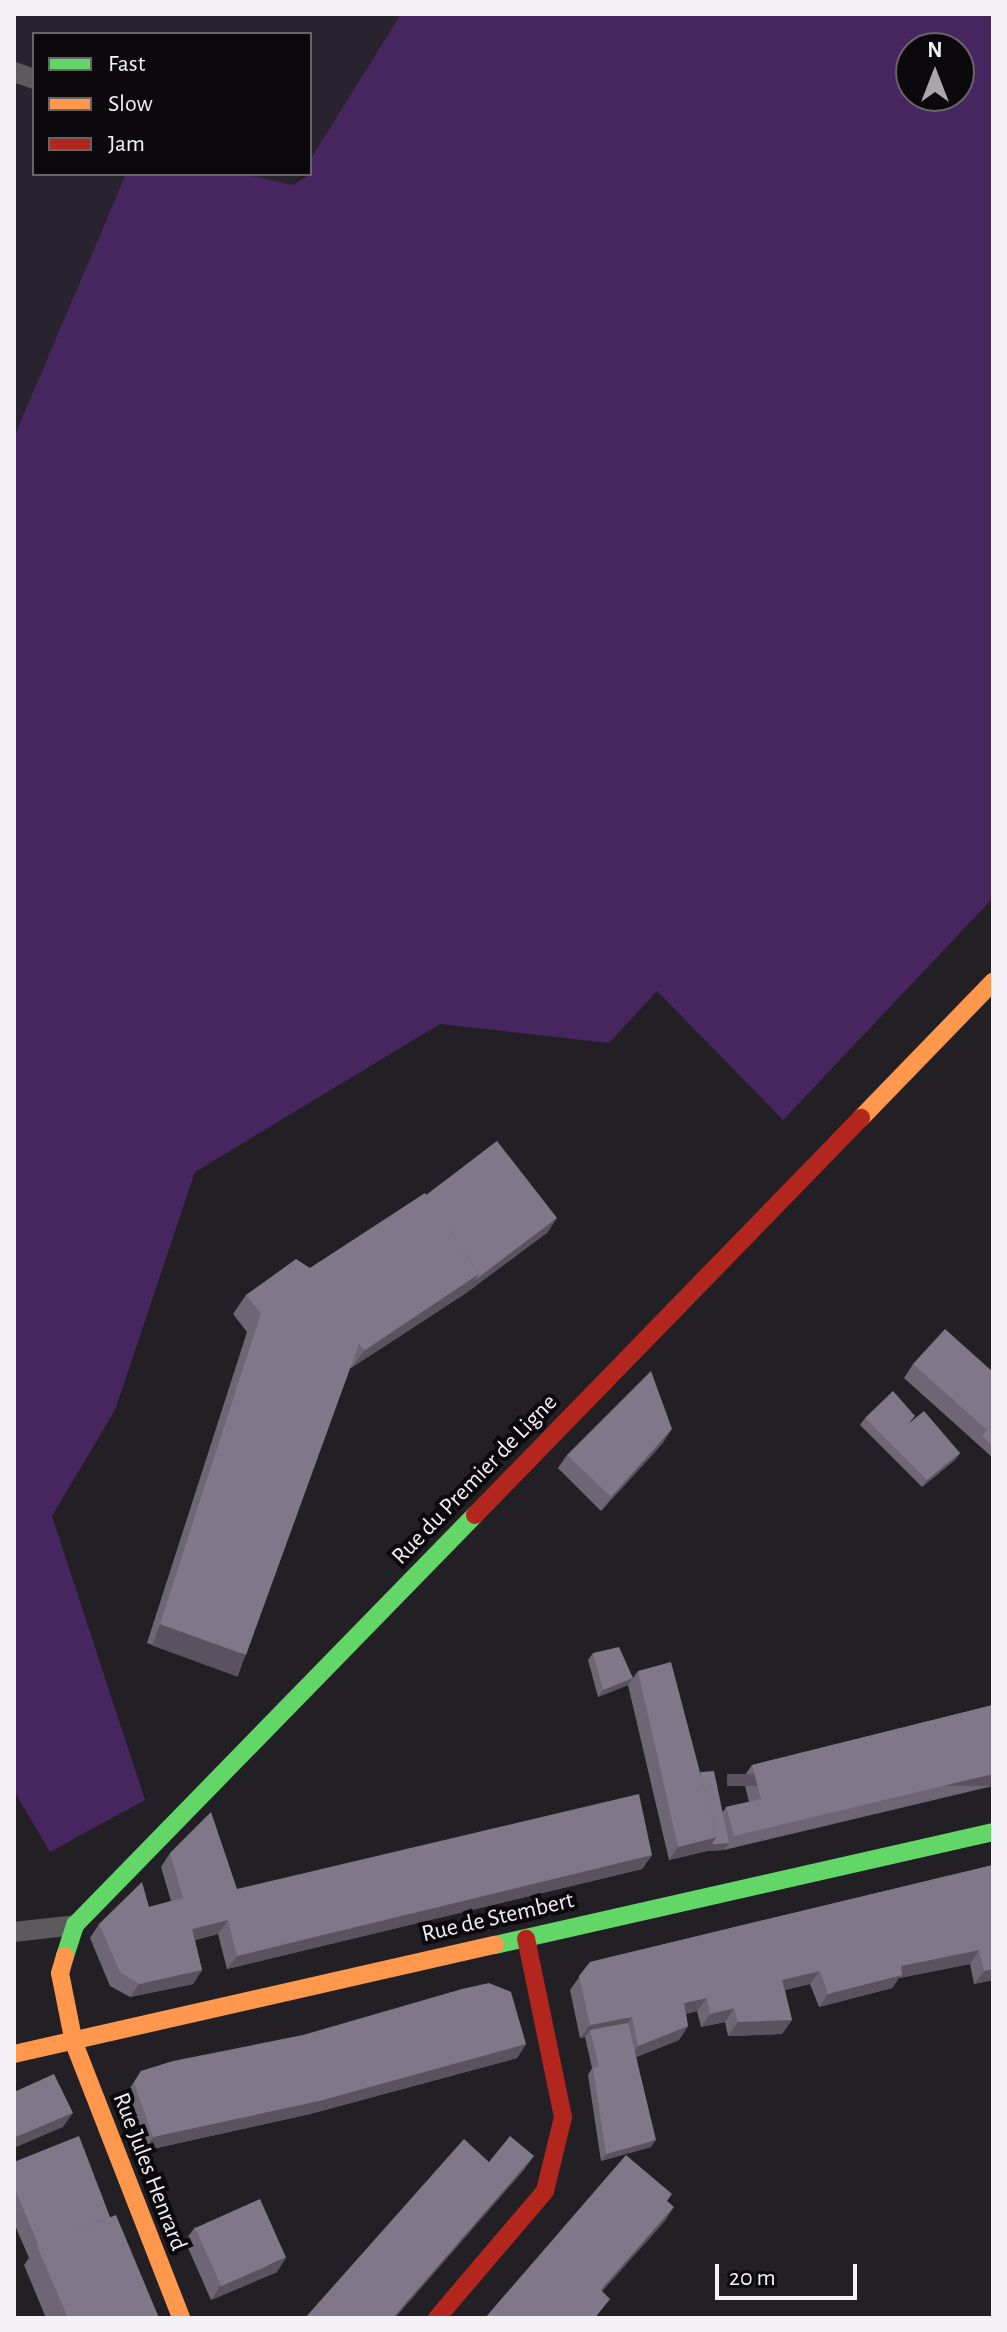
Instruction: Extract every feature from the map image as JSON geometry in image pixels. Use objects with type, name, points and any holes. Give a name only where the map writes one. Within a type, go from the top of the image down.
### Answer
[{"type":"street","name":"Rue du Premier de Ligne","points":[[74,2043],[60,1973],[75,1925],[993,982]]},
{"type":"street","name":"Rue de Stembert","points":[[14,2054],[74,2043],[993,1832]]},
{"type":"street","points":[[437,2318],[545,2191],[563,2117],[526,1939]]},
{"type":"street","name":"Rue Jules Henrard","points":[[74,2043],[181,2318]]},
{"type":"lane","points":[[14,1932],[75,1925]]},
{"type":"shaded area","points":[[14,14],[401,14],[312,157],[312,32],[32,32],[32,176],[125,176],[14,437]]},
{"type":"shaded area","points":[[401,14],[993,14],[993,898],[783,1120],[657,991],[609,1043],[440,1024],[195,1172],[115,1410],[52,1516],[145,1800],[50,1852],[14,1791],[14,437],[125,176],[253,176],[293,185],[312,176],[312,157]]},
{"type":"shaded area","points":[[253,176],[300,176],[293,185]]},
{"type":"building","points":[[497,1141],[557,1218],[475,1280],[479,1274],[426,1195]]},
{"type":"building","points":[[425,1193],[479,1274],[365,1350],[359,1344],[246,1655],[160,1624],[261,1313],[246,1295],[296,1259],[310,1268]]},
{"type":"building","points":[[945,1329],[993,1372],[993,1423],[987,1430],[913,1364]]},
{"type":"building","points":[[651,1371],[672,1429],[611,1497],[567,1455]]},
{"type":"building","points":[[893,1391],[915,1416],[908,1424],[924,1411],[960,1453],[927,1480],[865,1418]]},
{"type":"building","points":[[993,1424],[993,1446],[982,1436]]},
{"type":"building","points":[[619,1647],[633,1678],[603,1690],[593,1653]]},
{"type":"building","points":[[671,1662],[717,1837],[678,1847],[638,1671]]},
{"type":"building","points":[[993,1705],[993,1774],[734,1836],[726,1807],[761,1799],[752,1765]]},
{"type":"building","points":[[714,1771],[729,1843],[712,1844],[717,1837],[700,1772]]},
{"type":"building","points":[[639,1794],[652,1855],[237,1956],[228,1920],[192,1929],[202,1970],[139,1984],[120,1972],[99,1924],[142,1882],[149,1907],[183,1898],[170,1853],[211,1812],[237,1889]]},
{"type":"building","points":[[993,1865],[993,1969],[984,1971],[979,1950],[901,1966],[902,1975],[828,1994],[820,1971],[782,1980],[792,2020],[738,2022],[734,2008],[710,2014],[707,1998],[684,2003],[688,2026],[638,2046],[632,2017],[590,2025],[579,1976],[590,1962]]},
{"type":"building","points":[[489,1983],[511,1992],[526,2044],[319,2101],[153,2137],[134,2083],[141,2071],[173,2061],[303,2035]]},
{"type":"building","points":[[628,2023],[656,2140],[606,2154],[593,2068],[599,2066],[590,2030]]},
{"type":"building","points":[[54,2074],[73,2113],[14,2138],[14,2092]]},
{"type":"building","points":[[79,2136],[110,2217],[39,2246],[14,2187],[14,2162]]},
{"type":"building","points":[[510,2136],[534,2156],[393,2318],[305,2318],[464,2139],[489,2162]]},
{"type":"building","points":[[626,2155],[672,2194],[667,2201],[674,2207],[601,2290],[610,2299],[595,2318],[485,2318]]},
{"type":"building","points":[[260,2199],[286,2257],[221,2286],[195,2228]]},
{"type":"building","points":[[116,2215],[159,2318],[68,2318],[37,2246]]},
{"type":"traffic: fast","points":[[65,1956],[75,1925],[475,1515]]},
{"type":"traffic: fast","points":[[495,1945],[993,1832]]},
{"type":"traffic: slow","points":[[861,1118],[993,982]]},
{"type":"traffic: slow","points":[[14,2054],[495,1945]]},
{"type":"traffic: slow","points":[[65,1956],[60,1973],[74,2043],[181,2318]]},
{"type":"traffic: jam","points":[[475,1515],[861,1118]]},
{"type":"traffic: jam","points":[[437,2318],[545,2191],[563,2117],[526,1939]]}]
